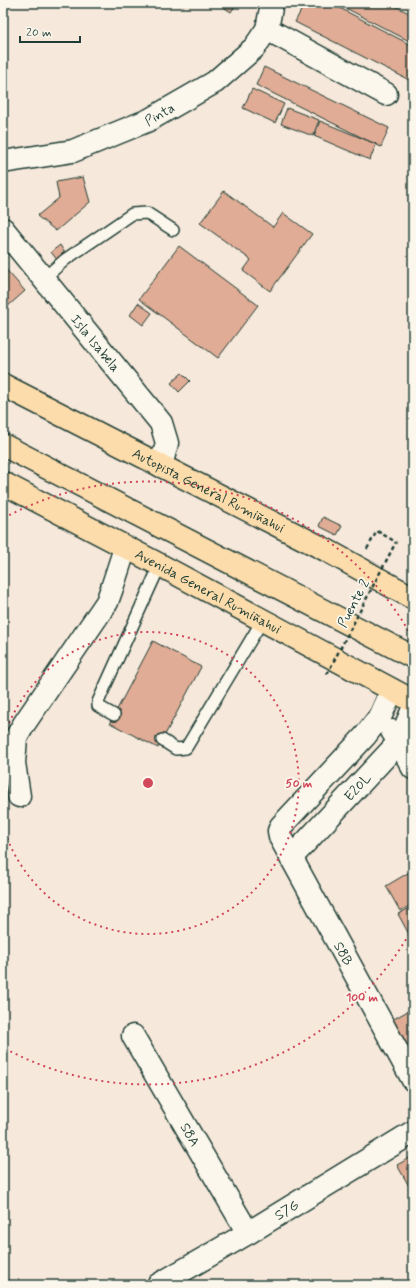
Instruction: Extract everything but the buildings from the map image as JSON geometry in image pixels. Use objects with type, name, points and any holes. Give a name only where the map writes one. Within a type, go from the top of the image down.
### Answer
[{"type":"main road","name":"Autopista General Rumiñahui","points":[[3,385],[326,550],[413,598]]},
{"type":"main road","points":[[3,445],[413,657]]},
{"type":"main road","name":"Avenida General Rumiñahui","points":[[3,483],[160,565],[413,701]]},
{"type":"street","name":"Pinta","points":[[3,162],[73,151],[149,120],[215,82],[254,48],[267,29],[272,3]]},
{"type":"street","points":[[267,29],[386,94]]},
{"type":"street","name":"Isla Isabela","points":[[3,229],[161,423],[167,443],[161,466]]},
{"type":"street","points":[[19,796],[14,763],[16,738],[107,602],[125,548]]},
{"type":"street","name":"E20L","points":[[281,826],[365,736],[381,715],[392,690]]},
{"type":"street","name":"E20L","points":[[291,858],[399,742],[413,709]]},
{"type":"street","points":[[381,715],[399,742],[413,768]]},
{"type":"street","name":"S8B","points":[[281,826],[279,831],[280,837],[413,1080]]},
{"type":"street","name":"S8A","points":[[133,1036],[248,1233]]},
{"type":"street","name":"S7G","points":[[158,1285],[248,1233],[413,1132]]},
{"type":"lane","points":[[44,278],[66,259],[132,214],[146,213],[173,230]]},
{"type":"lane","points":[[114,715],[98,706],[98,702],[160,565]]},
{"type":"lane","points":[[162,740],[176,749],[186,748],[262,621]]},
{"type":"path","name":"Puente 2","points":[[327,674],[396,542],[376,532]]}]
